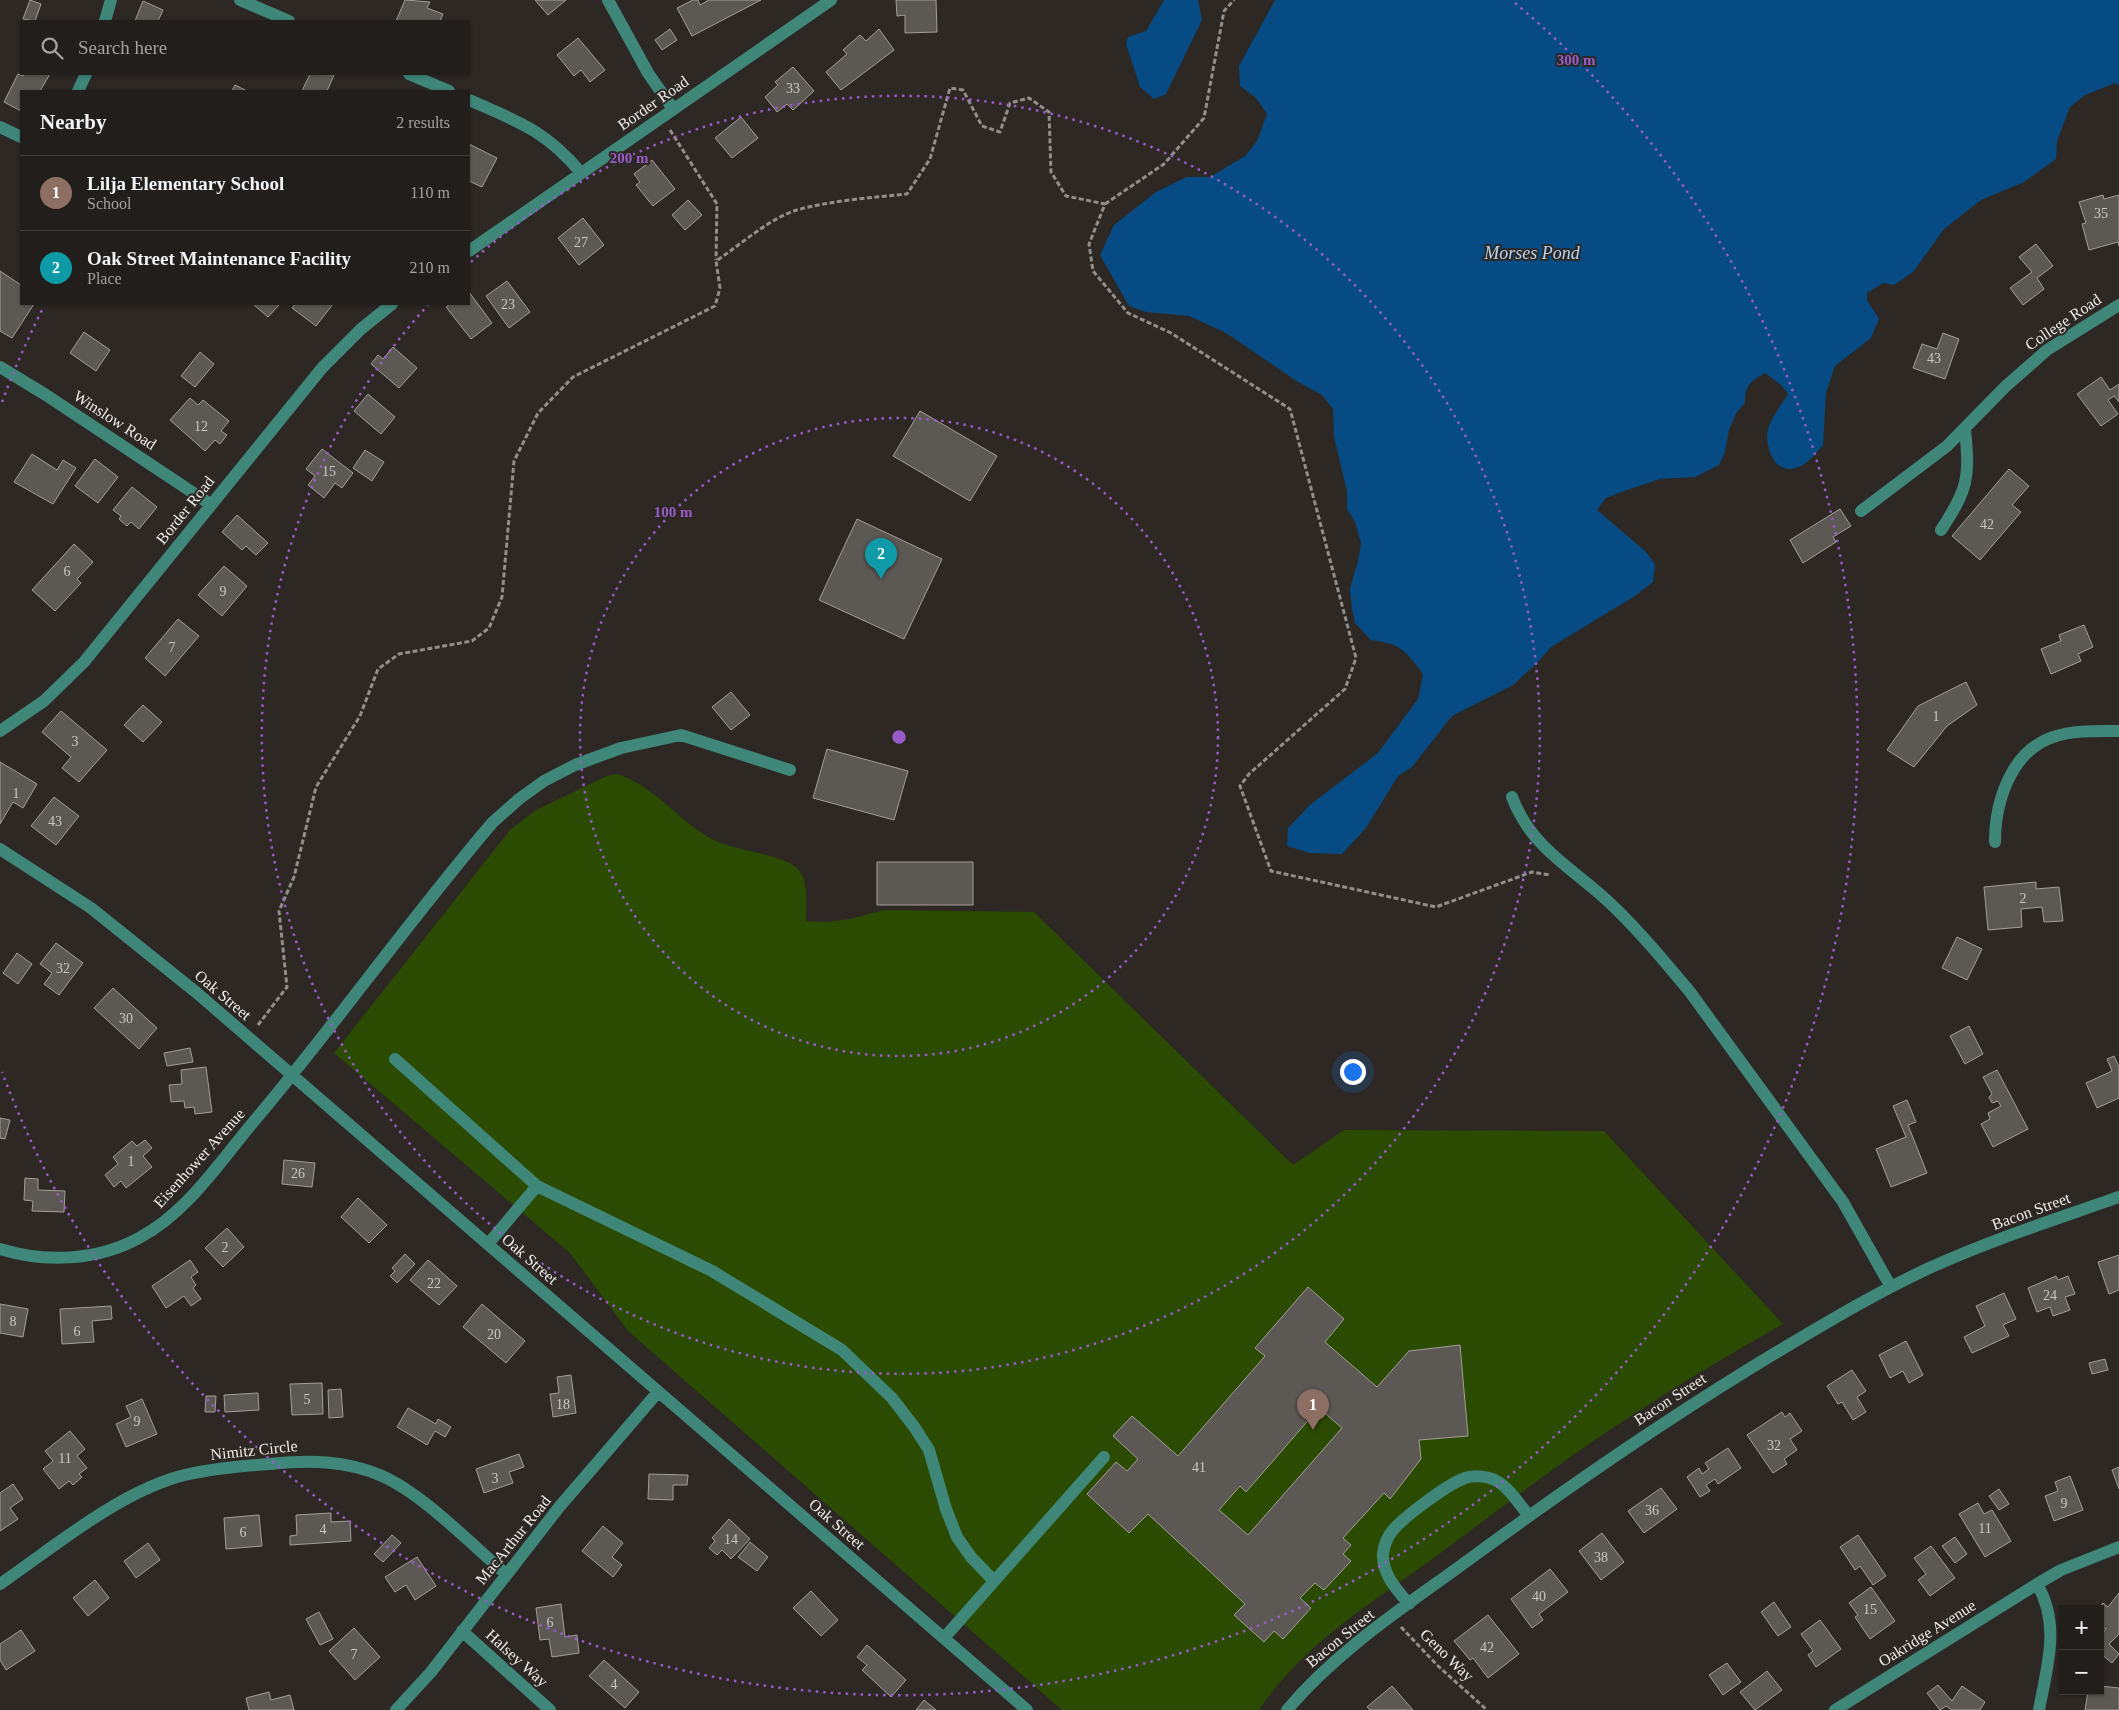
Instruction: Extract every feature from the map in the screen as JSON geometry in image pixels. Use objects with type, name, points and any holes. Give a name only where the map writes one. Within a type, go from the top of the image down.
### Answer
[{"type":"street","points":[[105,20],[111,0]]},
{"type":"street","points":[[240,0],[287,20]]},
{"type":"street","points":[[608,0],[648,73],[673,109]]},
{"type":"street","name":"Border Road","points":[[470,250],[832,0]]},
{"type":"street","points":[[78,90],[86,75]]},
{"type":"street","points":[[411,75],[447,90]]},
{"type":"street","points":[[470,100],[543,135],[556,145],[582,173]]},
{"type":"street","points":[[0,127],[20,137]]},
{"type":"street","name":"College Road","points":[[1861,511],[1947,446],[2026,367],[2072,333],[2119,305]]},
{"type":"street","name":"Border Road","points":[[0,731],[44,701],[84,662],[322,368],[378,308]]},
{"type":"street","name":"Winslow Road","points":[[0,367],[153,464],[210,504]]},
{"type":"street","points":[[1941,530],[1959,502],[1966,485],[1969,465],[1965,430]]},
{"type":"street","points":[[1995,842],[1995,823],[2000,801],[2015,768],[2025,755],[2037,745],[2053,737],[2086,731],[2119,731]]},
{"type":"street","name":"Eisenhower Avenue","points":[[0,1249],[36,1257],[87,1256],[114,1249],[139,1238],[160,1224],[183,1204],[293,1076],[473,846],[500,816],[544,781],[575,765],[621,748],[681,735],[790,770]]},
{"type":"street","points":[[1512,797],[1520,816],[1542,846],[1587,882],[1638,932],[1690,992],[1844,1202],[1891,1287]]},
{"type":"street","name":"Oak Street","points":[[0,849],[91,908],[248,1038],[1027,1710]]},
{"type":"street","points":[[395,1059],[537,1186],[712,1271],[842,1350],[892,1398],[916,1428],[928,1450],[946,1509],[957,1537],[970,1557],[994,1581]]},
{"type":"street","points":[[488,1244],[537,1186]]},
{"type":"street","name":"Bacon Street","points":[[1287,1710],[1327,1668],[1409,1604],[1639,1438],[1714,1390],[1891,1287],[1958,1256],[2119,1197]]},
{"type":"street","name":"MacArthur Road","points":[[396,1710],[431,1672],[506,1574],[585,1476],[658,1392]]},
{"type":"street","points":[[944,1638],[1104,1457]]},
{"type":"street","name":"Nimitz Circle","points":[[0,1584],[100,1516],[151,1487],[177,1477],[207,1471],[312,1461],[358,1467],[383,1476],[427,1506],[506,1574]]},
{"type":"street","points":[[1409,1604],[1386,1572],[1383,1556],[1385,1542],[1393,1530],[1405,1518],[1445,1489],[1466,1477],[1481,1476],[1494,1480],[1505,1488],[1529,1516]]},
{"type":"street","name":"Oakridge Avenue","points":[[1834,1710],[2061,1570],[2119,1547]]},
{"type":"street","points":[[2037,1584],[2045,1598],[2050,1616],[2051,1636],[2039,1710]]},
{"type":"street","name":"Halsey Way","points":[[462,1631],[550,1710]]},
{"type":"path","points":[[1234,0],[1224,11],[1204,118],[1164,164],[1105,204],[1089,244],[1093,271],[1128,313],[1171,333],[1290,409],[1356,658],[1345,689],[1249,774],[1240,786],[1271,871],[1436,907],[1532,872],[1587,882]]},
{"type":"path","points":[[716,261],[764,228],[796,210],[879,196],[907,194],[930,159],[950,88],[963,90],[982,126],[1000,132],[1010,104],[1029,98],[1048,112],[1051,172],[1066,196],[1105,204]]},
{"type":"path","points":[[248,1038],[287,988],[279,911],[294,877],[316,787],[360,716],[378,668],[399,654],[472,641],[489,628],[502,598],[514,461],[538,412],[572,377],[716,306],[720,288],[716,261],[717,204],[662,117]]},
{"type":"path","name":"Geno Way","points":[[1392,1617],[1438,1666],[1487,1710]]},
{"type":"green space","points":[[617,774],[642,786],[708,837],[729,846],[781,859],[798,869],[806,887],[806,921],[826,922],[850,919],[884,910],[1034,912],[1293,1165],[1344,1130],[1604,1131],[1783,1324],[1724,1358],[1603,1434],[1363,1608],[1317,1645],[1296,1665],[1259,1710],[1062,1710],[628,1331],[570,1253],[334,1053],[510,830],[536,810],[607,776]]},
{"type":"water","points":[[1164,0],[1198,0],[1202,20],[1166,94],[1154,99],[1140,87],[1126,44],[1128,37],[1146,31]]},
{"type":"water","name":"Morses Pond","points":[[1275,0],[2119,0],[2119,85],[2115,83],[2085,95],[2070,107],[2057,141],[2056,159],[2024,182],[1981,200],[1944,229],[1913,272],[1894,285],[1883,283],[1867,293],[1867,300],[1879,319],[1871,338],[1835,366],[1826,393],[1823,445],[1808,462],[1796,468],[1788,469],[1776,463],[1772,457],[1767,436],[1768,429],[1788,394],[1781,385],[1765,373],[1747,388],[1745,403],[1736,413],[1729,430],[1725,452],[1719,465],[1695,477],[1660,479],[1606,498],[1597,510],[1645,551],[1655,564],[1653,582],[1635,596],[1551,647],[1513,685],[1452,716],[1412,767],[1398,776],[1366,828],[1342,854],[1310,853],[1287,846],[1288,828],[1311,804],[1378,753],[1418,699],[1423,674],[1407,654],[1396,646],[1371,640],[1355,623],[1350,588],[1361,543],[1355,522],[1347,509],[1347,491],[1334,437],[1333,409],[1322,395],[1298,382],[1226,333],[1189,316],[1146,312],[1129,306],[1100,255],[1114,225],[1156,192],[1187,177],[1210,177],[1245,156],[1257,141],[1267,114],[1256,98],[1240,86],[1239,66]]},
{"type":"building","points":[[30,0],[41,4],[35,20],[23,19]]},
{"type":"building","points":[[405,0],[430,2],[427,8],[443,14],[440,20],[396,20]]},
{"type":"building","points":[[535,0],[566,0],[548,15]]},
{"type":"building","points":[[693,0],[698,0],[700,5],[709,0],[761,0],[692,36],[677,8]]},
{"type":"building","points":[[896,0],[936,0],[937,32],[905,33],[905,15],[897,16]]},
{"type":"building","points":[[143,1],[163,10],[158,20],[135,20]]},
{"type":"building","points":[[670,29],[677,40],[662,50],[655,40]]},
{"type":"building","points":[[879,29],[894,50],[841,90],[826,72],[847,54],[843,50],[860,35],[866,41]]},
{"type":"building","points":[[578,38],[605,70],[590,82],[581,70],[574,76],[557,55]]},
{"type":"building","points":[[793,67],[814,91],[793,110],[787,104],[777,112],[765,97],[778,85],[775,82]]},
{"type":"building","points":[[18,74],[23,76],[49,75],[41,90],[20,90],[20,110],[4,102]]},
{"type":"building","points":[[310,75],[334,75],[327,90],[302,90]]},
{"type":"building","points":[[235,85],[245,90],[232,90]]},
{"type":"building","points":[[741,117],[758,138],[732,158],[715,138]]},
{"type":"building","points":[[470,144],[497,158],[482,187],[470,181]]},
{"type":"building","points":[[652,160],[675,189],[653,206],[636,185],[640,182],[634,174]]},
{"type":"building","points":[[2103,195],[2104,199],[2119,195],[2119,246],[2118,242],[2089,250],[2082,224],[2086,223],[2079,202]]},
{"type":"building","points":[[688,200],[702,215],[685,230],[672,215]]},
{"type":"building","points":[[583,218],[604,245],[579,265],[558,238]]},
{"type":"building","points":[[2036,244],[2053,266],[2037,278],[2044,289],[2023,305],[2010,288],[2032,272],[2019,257]]},
{"type":"building","points":[[0,271],[20,284],[20,305],[33,305],[12,338],[0,331]]},
{"type":"building","points":[[507,281],[530,312],[509,328],[486,296]]},
{"type":"building","points":[[470,293],[492,323],[471,339],[446,307],[449,305],[470,305]]},
{"type":"building","points":[[254,305],[279,305],[268,317]]},
{"type":"building","points":[[294,305],[332,305],[316,326],[292,308]]},
{"type":"building","points":[[84,332],[110,350],[96,371],[70,353]]},
{"type":"building","points":[[1943,333],[1959,339],[1945,379],[1913,368],[1922,344],[1937,349]]},
{"type":"building","points":[[393,347],[417,368],[399,388],[371,364],[378,355],[383,359]]},
{"type":"building","points":[[200,352],[214,364],[195,387],[181,376]]},
{"type":"building","points":[[2101,377],[2110,390],[2119,384],[2119,402],[2114,396],[2108,400],[2118,414],[2101,426],[2077,394]]},
{"type":"building","points":[[368,394],[395,417],[381,434],[354,411]]},
{"type":"building","points":[[190,398],[198,405],[203,400],[229,421],[221,431],[227,435],[220,444],[215,440],[205,451],[170,420]]},
{"type":"building","points":[[920,411],[997,456],[970,501],[893,456]]},
{"type":"building","points":[[322,449],[353,473],[342,488],[335,483],[324,498],[308,485],[315,476],[306,469]]},
{"type":"building","points":[[365,450],[384,462],[372,481],[353,468]]},
{"type":"building","points":[[32,454],[57,470],[63,460],[76,468],[53,504],[14,482]]},
{"type":"building","points":[[95,459],[118,477],[98,503],[75,486]]},
{"type":"building","points":[[2009,469],[2029,486],[2012,505],[2021,512],[1980,560],[1952,536]]},
{"type":"building","points":[[132,487],[157,507],[139,529],[131,522],[127,526],[119,519],[121,516],[113,510]]},
{"type":"building","points":[[1840,509],[1851,526],[1833,537],[1836,542],[1803,563],[1790,540]]},
{"type":"building","points":[[237,515],[268,543],[256,555],[246,546],[242,550],[222,532]]},
{"type":"building","points":[[857,519],[942,559],[904,639],[819,600]]},
{"type":"building","points":[[74,544],[93,562],[77,579],[81,583],[55,611],[32,590]]},
{"type":"building","points":[[224,566],[247,586],[222,616],[198,595]]},
{"type":"building","points":[[178,619],[199,636],[165,676],[145,658]]},
{"type":"building","points":[[2084,625],[2093,647],[2078,654],[2081,661],[2051,674],[2041,649],[2061,641],[2059,635]]},
{"type":"building","points":[[1966,682],[1977,705],[1947,726],[1914,767],[1887,750],[1918,706]]},
{"type":"building","points":[[731,692],[750,715],[731,730],[712,707]]},
{"type":"building","points":[[143,705],[162,722],[143,742],[124,725]]},
{"type":"building","points":[[61,711],[107,750],[79,782],[62,768],[71,757],[42,732]]},
{"type":"building","points":[[827,749],[908,771],[894,820],[813,798]]},
{"type":"building","points":[[0,762],[37,784],[23,808],[13,802],[0,824]]},
{"type":"building","points":[[54,797],[79,816],[56,845],[31,826]]},
{"type":"building","points":[[877,862],[973,862],[973,905],[877,905]]},
{"type":"building","points":[[2036,882],[2036,889],[2059,887],[2063,921],[2044,922],[2042,907],[2021,909],[2022,927],[1988,930],[1984,887]]},
{"type":"building","points":[[1957,937],[1982,949],[1967,980],[1942,968]]},
{"type":"building","points":[[56,943],[83,963],[59,995],[44,984],[52,973],[40,964]]},
{"type":"building","points":[[17,953],[32,964],[18,984],[3,973]]},
{"type":"building","points":[[113,988],[157,1028],[139,1049],[94,1008]]},
{"type":"building","points":[[1969,1026],[1983,1054],[1965,1064],[1950,1036]]},
{"type":"building","points":[[190,1048],[193,1062],[167,1066],[164,1053]]},
{"type":"building","points":[[2114,1056],[2119,1067],[2119,1098],[2097,1108],[2086,1083],[2112,1071],[2107,1059]]},
{"type":"building","points":[[206,1067],[212,1112],[195,1114],[194,1107],[185,1108],[184,1101],[171,1102],[169,1085],[182,1084],[181,1070]]},
{"type":"building","points":[[1997,1070],[2028,1129],[1993,1147],[1981,1124],[1990,1119],[1988,1113],[2001,1106],[1998,1101],[1992,1103],[1989,1097],[1992,1094],[1983,1077]]},
{"type":"building","points":[[1907,1100],[1916,1122],[1908,1125],[1927,1173],[1891,1187],[1876,1149],[1906,1137],[1893,1106]]},
{"type":"building","points":[[0,1118],[10,1120],[5,1139],[0,1138]]},
{"type":"building","points":[[145,1140],[152,1148],[143,1156],[152,1167],[126,1188],[121,1181],[114,1187],[105,1175],[118,1164],[113,1157],[132,1141],[137,1146]]},
{"type":"building","points":[[284,1160],[315,1163],[312,1187],[282,1184]]},
{"type":"building","points":[[25,1178],[38,1179],[38,1190],[65,1191],[64,1212],[32,1211],[33,1201],[24,1200]]},
{"type":"building","points":[[358,1198],[387,1225],[369,1243],[341,1217]]},
{"type":"building","points":[[227,1228],[244,1247],[223,1267],[205,1248]]},
{"type":"building","points":[[405,1254],[415,1264],[397,1283],[390,1276],[395,1271],[392,1268]]},
{"type":"building","points":[[2119,1255],[2119,1290],[2109,1294],[2098,1262]]},
{"type":"building","points":[[190,1260],[198,1272],[191,1277],[196,1285],[193,1288],[201,1299],[191,1306],[184,1296],[166,1308],[152,1286]]},
{"type":"building","points":[[428,1260],[457,1286],[439,1305],[410,1280]]},
{"type":"building","points":[[2056,1276],[2058,1280],[2068,1276],[2075,1294],[2065,1297],[2070,1310],[2053,1316],[2050,1307],[2037,1312],[2028,1288]]},
{"type":"building","points":[[1308,1287],[1344,1319],[1325,1342],[1377,1387],[1409,1351],[1460,1345],[1468,1436],[1419,1440],[1421,1459],[1390,1499],[1384,1493],[1343,1538],[1351,1545],[1343,1554],[1351,1561],[1324,1590],[1315,1583],[1300,1598],[1311,1608],[1283,1639],[1274,1631],[1264,1642],[1234,1615],[1245,1604],[1148,1514],[1129,1533],[1087,1494],[1116,1462],[1127,1471],[1138,1459],[1113,1436],[1132,1416],[1178,1456],[1265,1356],[1255,1348]],"holes":[[[1319,1408],[1342,1428],[1248,1535],[1219,1510],[1240,1486],[1246,1492]]]},
{"type":"building","points":[[2004,1293],[2016,1319],[2003,1325],[2009,1336],[1972,1353],[1964,1337],[1985,1326],[1976,1306]]},
{"type":"building","points":[[0,1304],[28,1309],[23,1337],[0,1333]]},
{"type":"building","points":[[482,1304],[525,1341],[506,1363],[463,1327]]},
{"type":"building","points":[[111,1306],[112,1319],[92,1321],[94,1342],[62,1344],[60,1309]]},
{"type":"building","points":[[1906,1341],[1923,1375],[1909,1383],[1903,1371],[1890,1378],[1879,1355]]},
{"type":"building","points":[[2105,1359],[2108,1370],[2092,1374],[2089,1363]]},
{"type":"building","points":[[1852,1370],[1866,1391],[1857,1397],[1866,1412],[1853,1420],[1842,1402],[1838,1404],[1827,1386]]},
{"type":"building","points":[[571,1375],[576,1413],[553,1417],[550,1394],[559,1393],[557,1377]]},
{"type":"building","points":[[322,1383],[323,1414],[292,1415],[290,1384]]},
{"type":"building","points":[[341,1389],[343,1417],[329,1418],[328,1390]]},
{"type":"building","points":[[258,1393],[259,1410],[225,1412],[224,1395]]},
{"type":"building","points":[[206,1396],[216,1396],[215,1412],[205,1412]]},
{"type":"building","points":[[142,1399],[157,1434],[126,1447],[116,1424],[131,1417],[126,1406]]},
{"type":"building","points":[[408,1408],[436,1424],[438,1419],[451,1427],[445,1437],[435,1431],[427,1445],[397,1427]]},
{"type":"building","points":[[1782,1412],[1785,1417],[1790,1413],[1802,1431],[1790,1439],[1797,1450],[1784,1459],[1787,1464],[1773,1473],[1747,1435]]},
{"type":"building","points":[[70,1431],[85,1449],[77,1456],[87,1468],[79,1474],[82,1477],[73,1485],[69,1481],[59,1489],[43,1469],[53,1461],[45,1451]]},
{"type":"building","points":[[1728,1448],[1741,1468],[1718,1484],[1715,1479],[1706,1485],[1710,1491],[1700,1497],[1687,1477],[1699,1468],[1702,1474],[1709,1469],[1705,1463]]},
{"type":"building","points":[[519,1454],[524,1467],[509,1472],[513,1483],[484,1493],[476,1469]]},
{"type":"building","points":[[2119,1467],[2119,1489],[2112,1470]]},
{"type":"building","points":[[649,1474],[688,1475],[687,1485],[673,1485],[673,1500],[648,1499]]},
{"type":"building","points":[[2070,1476],[2083,1510],[2054,1521],[2045,1496],[2058,1491],[2055,1482]]},
{"type":"building","points":[[13,1484],[23,1499],[10,1508],[18,1519],[0,1531],[0,1493]]},
{"type":"building","points":[[1661,1488],[1677,1509],[1644,1533],[1628,1511]]},
{"type":"building","points":[[1999,1489],[2009,1504],[1999,1510],[1989,1496]]},
{"type":"building","points":[[1978,1503],[1984,1514],[1992,1510],[2011,1541],[1985,1557],[1959,1514]]},
{"type":"building","points":[[331,1513],[331,1522],[350,1521],[351,1541],[290,1545],[290,1536],[297,1535],[296,1515]]},
{"type":"building","points":[[259,1515],[262,1546],[226,1549],[224,1518]]},
{"type":"building","points":[[729,1519],[750,1539],[731,1559],[722,1550],[717,1555],[709,1548],[715,1541],[712,1538]]},
{"type":"building","points":[[603,1526],[623,1543],[612,1557],[622,1565],[613,1577],[582,1551]]},
{"type":"building","points":[[1602,1533],[1624,1562],[1601,1580],[1579,1551]]},
{"type":"building","points":[[392,1535],[401,1543],[383,1562],[374,1554]]},
{"type":"building","points":[[1858,1535],[1886,1576],[1873,1585],[1860,1566],[1855,1570],[1840,1547]]},
{"type":"building","points":[[1955,1537],[1967,1554],[1955,1563],[1942,1546]]},
{"type":"building","points":[[750,1542],[768,1557],[757,1571],[738,1557]]},
{"type":"building","points":[[148,1543],[160,1560],[136,1578],[124,1561]]},
{"type":"building","points":[[1931,1546],[1955,1578],[1930,1596],[1918,1580],[1926,1574],[1914,1558]]},
{"type":"building","points":[[417,1557],[436,1586],[415,1600],[406,1585],[395,1592],[385,1577]]},
{"type":"building","points":[[1550,1569],[1568,1592],[1539,1614],[1543,1620],[1532,1628],[1511,1599]]},
{"type":"building","points":[[95,1580],[109,1598],[88,1616],[73,1598]]},
{"type":"building","points":[[1871,1587],[1895,1621],[1870,1639],[1855,1617],[1858,1615],[1849,1603]]},
{"type":"building","points":[[811,1591],[838,1620],[821,1636],[793,1608]]},
{"type":"building","points":[[2119,1593],[2119,1634],[2109,1644],[2119,1654],[2112,1663],[2104,1656],[2104,1631],[2106,1629],[2104,1628],[2104,1605],[2101,1605],[2103,1603],[2108,1607]]},
{"type":"building","points":[[1774,1602],[1791,1627],[1778,1636],[1761,1612]]},
{"type":"building","points":[[561,1604],[565,1637],[577,1635],[579,1653],[552,1657],[549,1639],[540,1640],[536,1608]]},
{"type":"building","points":[[319,1612],[333,1639],[320,1645],[306,1619]]},
{"type":"building","points":[[1488,1615],[1519,1654],[1488,1678],[1473,1658],[1470,1660],[1454,1641]]},
{"type":"building","points":[[1820,1620],[1841,1649],[1816,1667],[1808,1655],[1813,1651],[1801,1634]]},
{"type":"building","points":[[354,1628],[380,1657],[355,1680],[329,1651]]},
{"type":"building","points":[[21,1630],[35,1651],[6,1670],[0,1660],[0,1644]]},
{"type":"building","points":[[867,1645],[906,1680],[891,1697],[862,1670],[867,1665],[857,1657]]},
{"type":"building","points":[[604,1660],[639,1692],[625,1708],[589,1676]]},
{"type":"building","points":[[1727,1663],[1741,1682],[1723,1695],[1709,1675]]},
{"type":"building","points":[[1767,1671],[1782,1690],[1755,1710],[1740,1692]]},
{"type":"building","points":[[1938,1685],[1952,1701],[1962,1686],[1985,1702],[1980,1710],[1952,1710],[1946,1706],[1940,1710],[1927,1693]]},
{"type":"building","points":[[1392,1686],[1413,1710],[1370,1710],[1367,1707]]},
{"type":"building","points":[[2104,1686],[2119,1688],[2119,1710],[2085,1710],[2087,1695],[2104,1695]]},
{"type":"building","points":[[269,1692],[271,1700],[290,1695],[294,1710],[249,1710],[246,1698]]},
{"type":"building","points":[[924,1700],[936,1710],[916,1710]]},
{"type":"place","name":"Oak Street Maintenance Facility","points":[[881,579]]},
{"type":"place","name":"Lilja Elementary School","points":[[1313,1430]]}]
